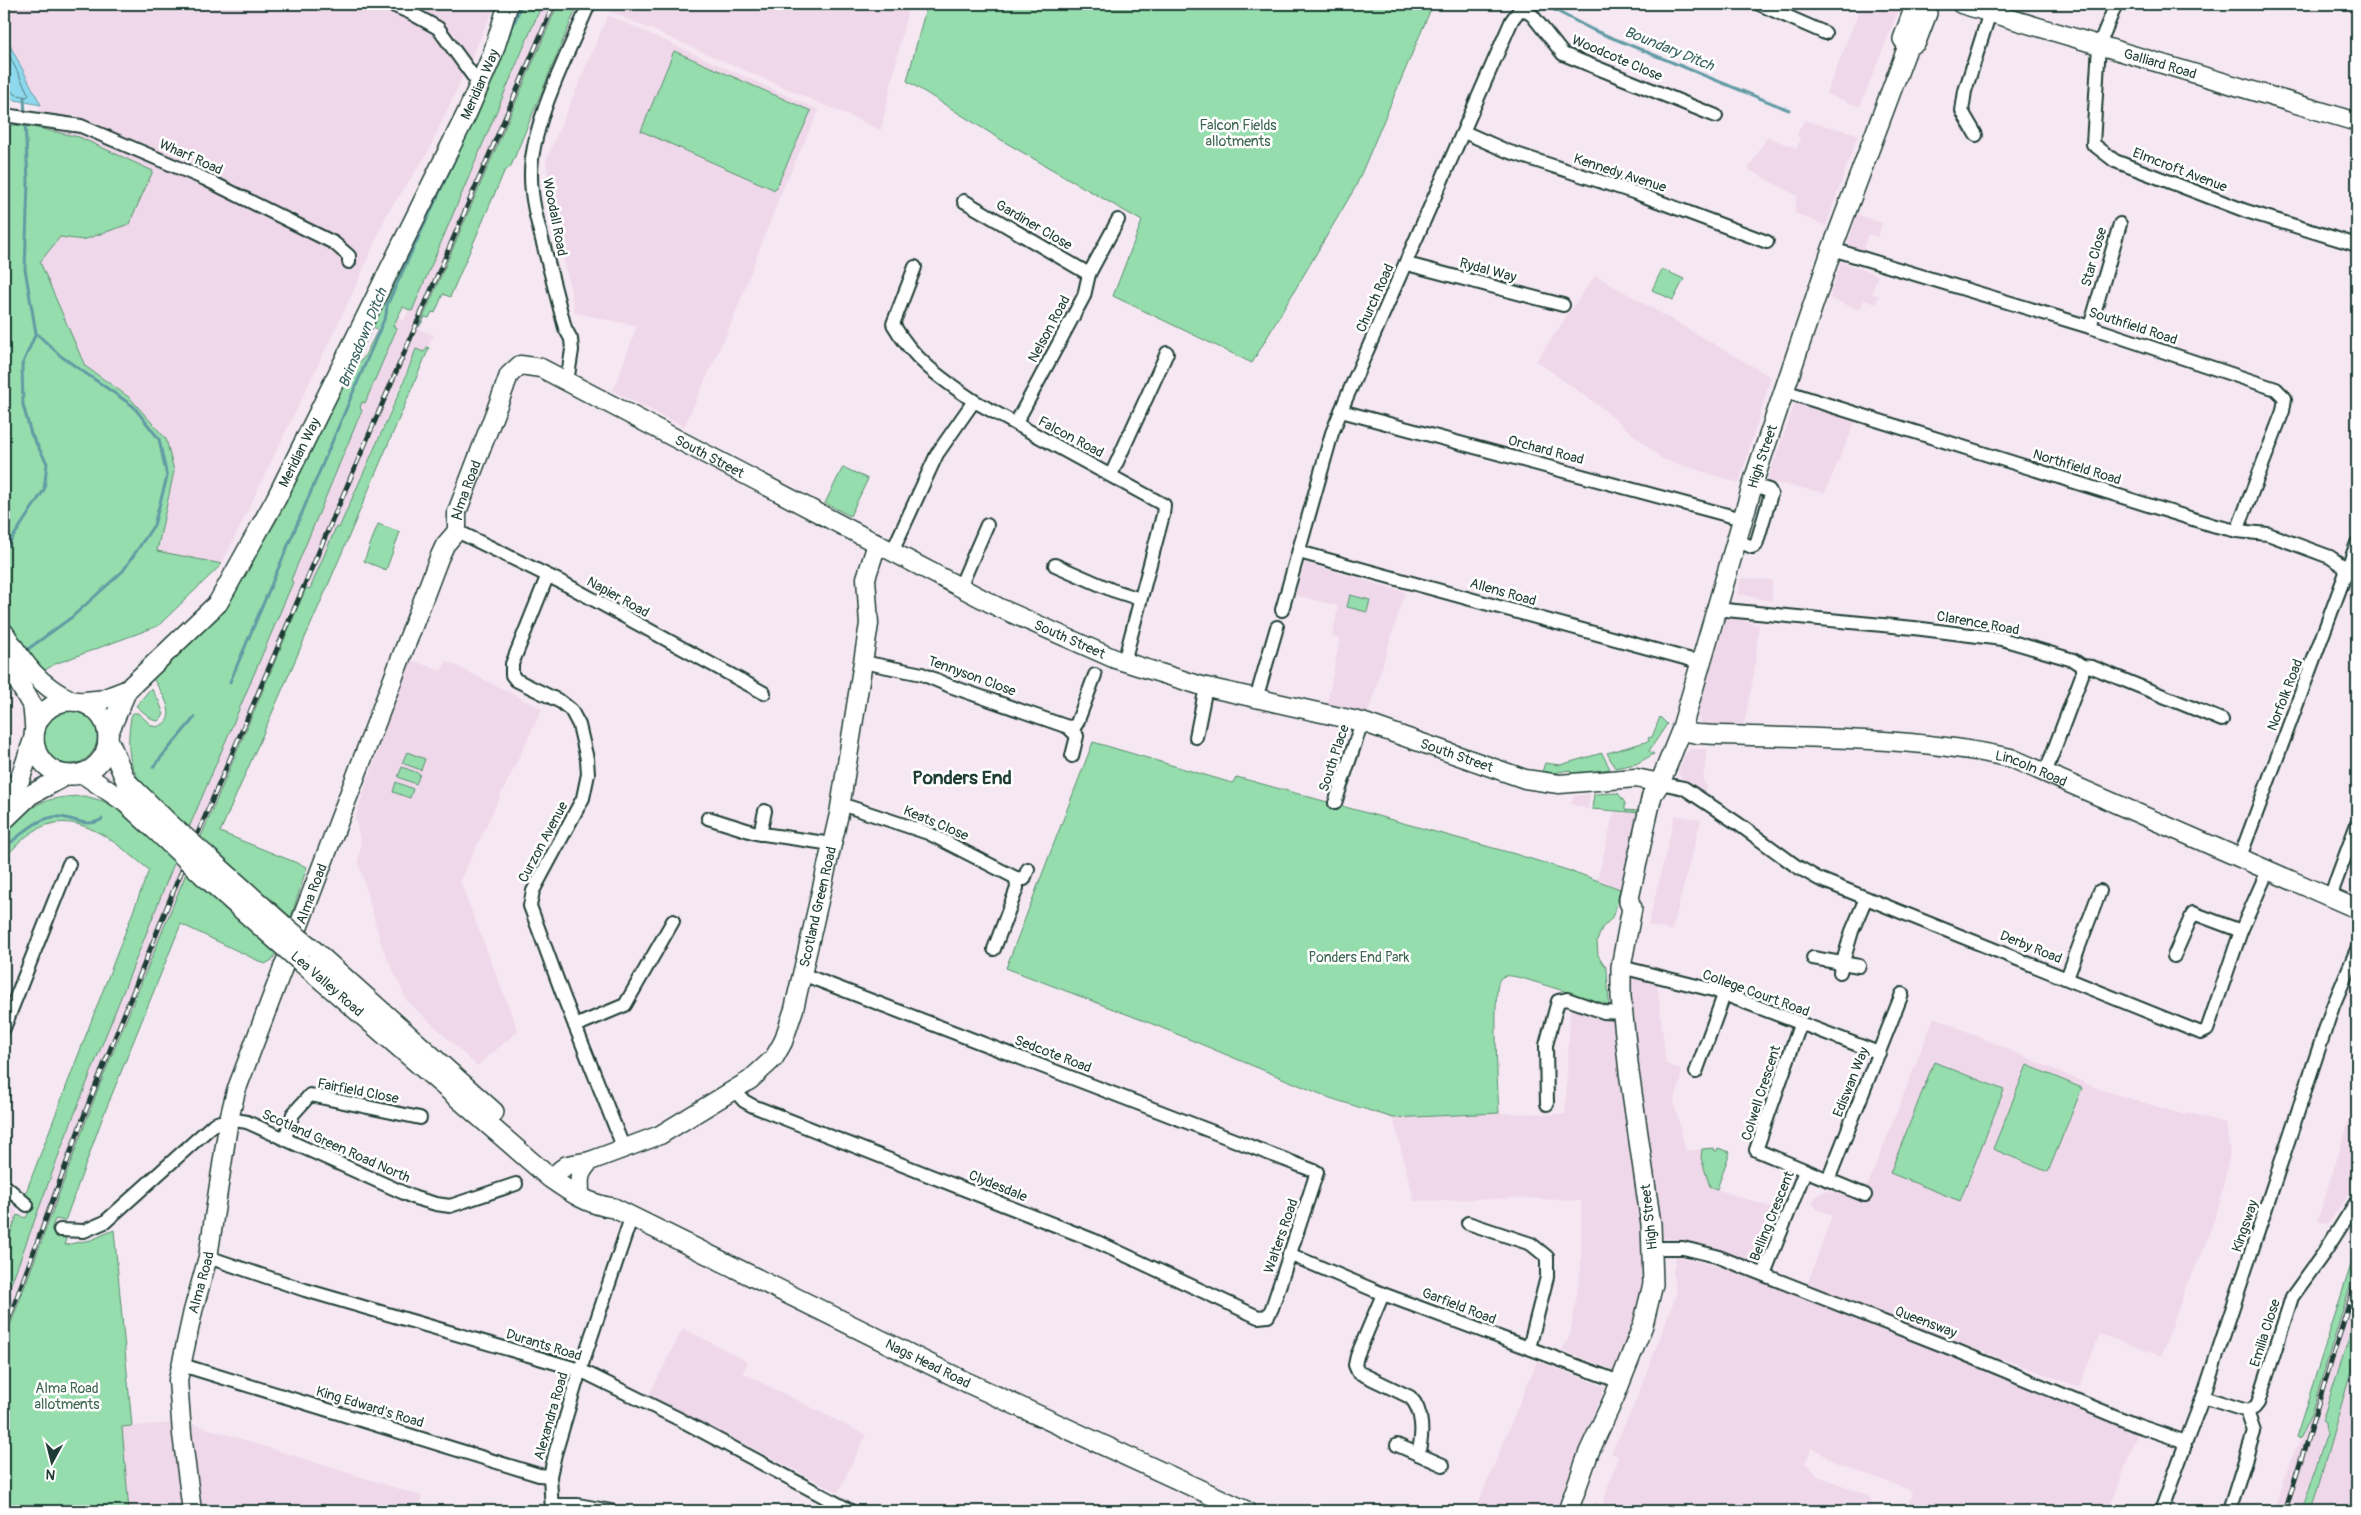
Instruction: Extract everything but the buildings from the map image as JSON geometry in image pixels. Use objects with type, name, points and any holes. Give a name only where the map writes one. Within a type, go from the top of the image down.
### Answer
[{"type":"main road","name":"Meridian Way","points":[[430,186],[473,76],[509,4]]},
{"type":"main road","name":"Meridian Way","points":[[76,701],[100,700],[127,690],[218,604],[276,498],[386,280],[467,113],[492,56],[509,4]]},
{"type":"main road","name":"High Street","points":[[1568,1511],[1589,1452],[1620,1382],[1651,1299],[1654,1272],[1653,1248],[1623,1013],[1621,967],[1632,908],[1629,898],[1652,795],[1660,783],[1681,731],[1714,609],[1752,485],[1832,249],[1874,132],[1908,46],[1903,39],[1914,9],[1924,4]]},
{"type":"main road","points":[[4,633],[33,707],[36,750],[44,764],[60,774],[75,774]]},
{"type":"main road","points":[[4,657],[20,671],[57,694],[93,708],[100,714],[108,736],[105,752],[94,767],[30,796],[4,820]]},
{"type":"main road","name":"Meridian Way","points":[[108,736],[127,690]]},
{"type":"main road","points":[[4,800],[20,778],[34,734],[44,713],[58,703],[76,701]]},
{"type":"main road","name":"Lea Valley Road","points":[[108,736],[126,781],[168,832]]},
{"type":"main road","name":"Lea Valley Road","points":[[75,774],[126,802],[168,832],[550,1178],[577,1191]]},
{"type":"main road","name":"Lea Valley Road","points":[[305,955],[559,1171],[556,1177],[598,1206],[614,1208]]},
{"type":"main road","name":"Nags Head Road","points":[[614,1208],[966,1382],[1238,1510]]},
{"type":"street","points":[[390,4],[411,12],[438,28],[473,76]]},
{"type":"street","name":"Woodall Road","points":[[567,382],[571,339],[566,328],[532,196],[532,154],[539,126],[589,4]]},
{"type":"street","points":[[1759,4],[1825,33]]},
{"type":"street","name":"Galliard Road","points":[[1962,4],[2357,122]]},
{"type":"street","name":"Elmcroft Avenue","points":[[2116,4],[2099,45],[2092,130],[2093,144],[2103,154],[2115,161],[2246,211],[2357,245]]},
{"type":"street","name":"Woodcote Close","points":[[1521,8],[1532,15],[1563,54],[1716,116]]},
{"type":"street","name":"Church Road","points":[[1282,610],[1332,433],[1512,20],[1521,8]]},
{"type":"street","points":[[1976,135],[1962,111],[1965,92],[1990,12]]},
{"type":"street","name":"Wharf Road","points":[[10,116],[81,126],[205,179],[334,243],[349,256],[349,262]]},
{"type":"street","name":"Kennedy Avenue","points":[[1464,132],[1515,154],[1636,193],[1767,242]]},
{"type":"street","name":"Gardiner Close","points":[[964,201],[1089,274]]},
{"type":"street","name":"Nelson Road","points":[[1016,424],[1084,296],[1089,274],[1118,220]]},
{"type":"street","name":"Star Close","points":[[2090,327],[2120,224]]},
{"type":"street","name":"Southfield Road","points":[[1832,249],[2090,327],[2276,389],[2285,398],[2283,411],[2237,531]]},
{"type":"street","name":"Rydal Way","points":[[1407,264],[1563,305]]},
{"type":"street","name":"Falcon Road","points":[[915,267],[893,324],[905,345],[938,376],[974,400],[1164,505],[1124,662]]},
{"type":"street","points":[[1111,475],[1167,353]]},
{"type":"street","name":"South Street","points":[[524,364],[541,368],[1035,625],[1124,662],[1206,688],[1362,722],[1525,779],[1543,783],[1588,783],[1631,778],[1660,783]]},
{"type":"street","name":"Alma Road","points":[[192,1511],[178,1380],[193,1311],[208,1258],[229,1119],[236,1091],[439,558],[445,544],[456,531],[457,512],[506,382],[514,368],[524,364]]},
{"type":"street","name":"Northfield Road","points":[[1784,391],[2237,531],[2268,534],[2330,557],[2352,573]]},
{"type":"street","points":[[885,548],[937,454],[974,400]]},
{"type":"street","name":"Orchard Road","points":[[1341,411],[1742,518]]},
{"type":"street","points":[[1736,540],[1752,547],[1756,545],[1771,494],[1770,490],[1752,485]]},
{"type":"street","points":[[960,587],[982,530]]},
{"type":"street","name":"Napier Road","points":[[456,531],[548,576],[764,693]]},
{"type":"street","name":"Norfolk Road","points":[[2240,857],[2352,573],[2357,542]]},
{"type":"street","name":"Scotland Green Road","points":[[559,1171],[566,1165],[590,1162],[660,1135],[735,1091],[762,1071],[774,1058],[783,1042],[789,1027],[802,974],[840,804],[869,618],[866,578],[885,548]]},
{"type":"street","name":"Allens Road","points":[[1299,552],[1699,662]]},
{"type":"street","points":[[1063,565],[1112,590],[1140,599]]},
{"type":"street","name":"Curzon Avenue","points":[[548,576],[511,668],[512,675],[516,680],[561,702],[571,710],[585,745],[588,774],[583,798],[530,898],[532,912],[624,1149]]},
{"type":"street","name":"Clarence Road","points":[[1714,609],[1914,628],[2002,639],[2073,660],[2082,666],[2092,667],[2222,720]]},
{"type":"street","points":[[1256,699],[1277,627]]},
{"type":"street","name":"Tennyson Close","points":[[863,662],[922,674],[950,686],[1068,727]]},
{"type":"street","points":[[2046,771],[2082,675],[2082,666]]},
{"type":"street","points":[[1068,727],[1075,726],[1095,675]]},
{"type":"street","points":[[1196,737],[1206,688]]},
{"type":"street","name":"South Place","points":[[1335,803],[1362,722]]},
{"type":"street","points":[[1068,727],[1077,736],[1072,756]]},
{"type":"street","name":"Lincoln Road","points":[[1681,731],[1698,734],[1927,743],[2011,758],[2046,771],[2357,908]]},
{"type":"street","name":"Derby Road","points":[[1660,783],[1679,786],[1698,797],[1796,866],[1819,879],[2197,1032],[2204,1033],[2241,931],[2268,870]]},
{"type":"street","name":"Keats Close","points":[[840,804],[928,833],[1016,878]]},
{"type":"street","points":[[760,834],[765,811]]},
{"type":"street","points":[[708,818],[760,834],[832,844]]},
{"type":"street","points":[[2330,897],[2357,824]]},
{"type":"street","points":[[4,1028],[69,864]]},
{"type":"street","points":[[994,949],[1017,888],[1016,878],[1024,878],[1028,869]]},
{"type":"street","points":[[2067,978],[2100,891]]},
{"type":"street","points":[[1841,967],[1866,898]]},
{"type":"street","points":[[2174,956],[2193,913],[2241,931]]},
{"type":"street","points":[[575,1026],[625,1005],[673,921]]},
{"type":"street","name":"Kingsway","points":[[2161,1511],[2184,1448],[2183,1441],[2188,1439],[2203,1397],[2333,1006],[2357,949]]},
{"type":"street","points":[[1813,958],[1841,967],[1859,966]]},
{"type":"street","name":"College Court Road","points":[[1621,967],[1724,995],[1879,1053]]},
{"type":"street","name":"Sedcote Road","points":[[802,974],[1292,1162]]},
{"type":"street","name":"Ediswan Way","points":[[1828,1180],[1902,994]]},
{"type":"street","points":[[1696,1072],[1724,995]]},
{"type":"street","points":[[1547,1104],[1546,1045],[1558,1001],[1567,999],[1598,1011],[1623,1013]]},
{"type":"street","name":"Colwell Crescent","points":[[1800,1024],[1756,1148],[1760,1153],[1806,1171]]},
{"type":"street","name":"Clydesdale","points":[[735,1091],[744,1101],[753,1106],[1093,1240],[1250,1314]]},
{"type":"street","name":"Fairfield Close","points":[[285,1138],[293,1114],[310,1095],[420,1118]]},
{"type":"street","points":[[60,1230],[84,1231],[105,1222],[214,1124],[229,1119]]},
{"type":"street","name":"Scotland Green Road North","points":[[229,1119],[247,1122],[415,1198],[436,1204],[450,1206],[516,1184]]},
{"type":"street","points":[[577,1191],[581,1174],[590,1162]]},
{"type":"street","name":"Walters Road","points":[[1250,1314],[1258,1318],[1268,1316],[1272,1308],[1317,1172],[1292,1162]]},
{"type":"street","name":"Belling Crescent","points":[[1764,1274],[1806,1171],[1865,1195]]},
{"type":"street","points":[[4,1186],[27,1205]]},
{"type":"street","name":"Emilia Close","points":[[2247,1411],[2254,1408],[2260,1398],[2292,1297],[2326,1250],[2357,1202]]},
{"type":"street","name":"Alexandra Road","points":[[552,1508],[550,1476],[580,1370],[631,1218]]},
{"type":"street","points":[[1468,1223],[1531,1244],[1547,1258],[1547,1277],[1530,1348]]},
{"type":"street","name":"Queensway","points":[[1653,1248],[1672,1247],[1716,1256],[1955,1350],[2136,1425],[2183,1441]]},
{"type":"street","name":"Garfield Road","points":[[1289,1254],[1383,1294],[1620,1382]]},
{"type":"street","name":"Durants Road","points":[[208,1258],[305,1290],[580,1370],[851,1511]]},
{"type":"street","points":[[1383,1294],[1355,1365],[1358,1372],[1410,1397],[1416,1403],[1422,1433],[1418,1454]]},
{"type":"street","name":"King Edward's Road","points":[[182,1365],[531,1473],[550,1476]]},
{"type":"street","points":[[2203,1397],[2247,1411],[2254,1432],[2229,1511]]},
{"type":"street","points":[[1398,1445],[1443,1465]]},
{"type":"street","points":[[552,1508],[578,1505],[611,1511]]},
{"type":"shaded area","points":[[4,4],[496,4],[427,154],[387,214],[356,286],[222,564],[157,552],[174,471],[130,398],[85,366],[40,261],[60,237],[83,240],[79,137],[32,127],[41,105],[4,34]]},
{"type":"shaded area","points":[[542,4],[558,4],[419,326],[421,330],[434,335],[424,352],[416,349],[339,528],[337,527],[310,589],[306,588],[120,1033],[4,1342],[4,1303],[65,1138],[158,901],[293,582],[290,581],[362,410],[360,409],[362,402],[365,403],[397,328],[393,326],[397,318],[404,321],[409,309],[412,310]]},
{"type":"shaded area","points":[[593,4],[909,4],[881,130]]},
{"type":"shaded area","points":[[1862,4],[1901,4],[1860,107],[1826,94]]},
{"type":"shaded area","points":[[608,15],[819,110],[779,198],[732,322],[684,427],[613,391],[637,326],[575,313],[550,189],[546,160]]},
{"type":"shaded area","points":[[1804,120],[1858,134],[1826,226],[1794,213],[1797,196],[1748,169],[1767,137],[1797,148],[1800,139],[1797,134]]},
{"type":"shaded area","points":[[1857,214],[1882,223],[1878,237],[1868,234],[1863,250],[1847,245]]},
{"type":"shaded area","points":[[1841,262],[1878,275],[1872,293],[1879,296],[1876,304],[1864,300],[1860,310],[1829,298]]},
{"type":"shaded area","points":[[1595,275],[1771,377],[1739,483],[1662,459],[1602,408],[1536,361]]},
{"type":"shaded area","points":[[1796,401],[1856,420],[1825,493],[1767,481]]},
{"type":"shaded area","points":[[1305,563],[1405,592],[1368,713],[1327,703],[1340,638],[1332,637],[1338,606],[1295,595]]},
{"type":"shaded area","points":[[1741,578],[1772,580],[1772,601],[1737,594]]},
{"type":"shaded area","points":[[1726,616],[1759,625],[1754,674],[1744,725],[1703,725],[1697,717]]},
{"type":"shaded area","points":[[409,659],[441,671],[447,661],[542,709],[460,881],[518,1031],[477,1066],[407,1001],[382,947],[358,861],[361,844],[355,818]]},
{"type":"shaded area","points":[[1690,749],[1707,749],[1703,780],[1707,786],[1706,792],[1678,775],[1685,754]]},
{"type":"shaded area","points":[[1590,794],[1588,809],[1571,804],[1573,796]]},
{"type":"shaded area","points":[[1614,812],[1640,814],[1623,889],[1597,881]]},
{"type":"shaded area","points":[[1675,815],[1701,820],[1672,931],[1648,925]]},
{"type":"shaded area","points":[[1632,976],[1657,981],[1666,1064],[1680,1069],[1681,1081],[1674,1102],[1686,1151],[1702,1149],[1701,1158],[1710,1187],[1777,1209],[1755,1265],[1807,1285],[1832,1215],[1818,1210],[1813,1204],[1813,1200],[1820,1193],[1826,1191],[1863,1198],[1934,1017],[2099,1089],[2185,1115],[2186,1112],[2226,1123],[2230,1154],[2219,1206],[2201,1256],[2182,1294],[2184,1294],[2161,1356],[2100,1334],[2079,1387],[1820,1291],[1782,1282],[1688,1242],[1662,1238],[1658,1235],[1628,984]]},
{"type":"shaded area","points":[[1571,994],[1604,1004],[1615,1005],[1650,1276],[1621,1373],[1562,1350],[1570,1335],[1581,1268],[1581,1201],[1522,1198],[1414,1201],[1393,1118],[1499,1113],[1565,1114]]},
{"type":"shaded area","points":[[2357,1096],[2357,1173],[2349,1195],[2328,1224],[2317,1221]]},
{"type":"shaded area","points":[[4,1198],[14,1207],[17,1213],[4,1252]]},
{"type":"shaded area","points":[[1676,1256],[1743,1273],[2073,1403],[2138,1433],[2109,1511],[1908,1511],[1913,1491],[1838,1464],[1813,1448],[1805,1462],[1818,1476],[1868,1495],[1875,1511],[1591,1511],[1594,1502],[1602,1505],[1618,1456],[1611,1453],[1634,1405],[1676,1295],[1673,1272]]},
{"type":"shaded area","points":[[2357,1264],[2357,1313],[2322,1421],[2325,1422],[2326,1434],[2302,1511],[2274,1511],[2284,1477],[2310,1417]]},
{"type":"shaded area","points":[[683,1328],[748,1362],[743,1373],[866,1435],[838,1492],[649,1395]]},
{"type":"shaded area","points":[[2357,1350],[2357,1511],[2311,1511],[2332,1436]]},
{"type":"shaded area","points":[[1537,1361],[1605,1387],[1562,1491],[1558,1511],[1475,1511]]},
{"type":"shaded area","points":[[187,1422],[422,1496],[419,1511],[129,1511],[122,1427]]},
{"type":"green space","points":[[519,4],[542,4],[412,311],[403,307],[393,326],[397,328],[365,403],[362,402],[360,408],[362,410],[291,580],[293,582],[188,830],[150,793],[134,771],[130,757],[129,739],[131,717],[133,713],[138,713],[151,725],[156,727],[164,724],[169,712],[167,704],[151,676],[251,563],[276,522],[325,415],[355,364],[363,359],[378,330],[372,326],[420,230]]},
{"type":"green space","points":[[558,4],[578,4],[511,166],[504,172],[450,297],[443,294],[435,313],[432,312],[429,318],[425,317],[419,327]]},
{"type":"green space","name":"Falcon Fields allotments","points":[[927,4],[1433,4],[1356,186],[1252,363],[1113,296],[1142,221],[1008,144],[907,81]]},
{"type":"green space","points":[[674,51],[811,111],[775,190],[641,131]]},
{"type":"green space","points":[[4,124],[32,127],[79,137],[153,171],[129,224],[83,240],[60,237],[40,262],[85,366],[130,398],[166,439],[174,471],[157,551],[222,564],[158,626],[55,664],[4,694]]},
{"type":"green space","points":[[1662,269],[1684,279],[1673,300],[1652,290]]},
{"type":"green space","points":[[427,347],[429,348],[329,583],[220,832],[307,867],[291,917],[200,839],[306,588],[310,589],[336,527],[339,528],[402,386],[416,349],[424,352]]},
{"type":"green space","points":[[843,467],[868,479],[850,516],[825,503]]},
{"type":"green space","points":[[378,524],[400,532],[386,570],[364,561]]},
{"type":"green space","points":[[1350,595],[1370,600],[1367,612],[1347,607]]},
{"type":"green space","points":[[151,688],[159,701],[164,715],[158,721],[153,720],[136,706]]},
{"type":"green space","points":[[70,710],[80,712],[89,718],[95,727],[97,737],[95,747],[89,756],[80,762],[70,764],[60,762],[51,756],[45,747],[43,737],[45,727],[51,718],[60,712]]},
{"type":"green space","points":[[1660,717],[1667,724],[1649,751],[1654,754],[1636,764],[1615,768],[1607,753],[1649,741],[1648,738],[1652,737]]},
{"type":"green space","name":"Ponders End Park","points":[[1093,742],[1232,783],[1237,777],[1515,854],[1580,874],[1620,889],[1615,911],[1611,919],[1602,928],[1597,941],[1598,955],[1607,969],[1609,1005],[1522,978],[1502,977],[1498,986],[1496,1001],[1499,1113],[1393,1118],[1330,1098],[1155,1025],[1006,968]]},
{"type":"green space","points":[[407,752],[425,759],[421,770],[402,763]]},
{"type":"green space","points":[[1602,753],[1610,769],[1572,775],[1570,770],[1541,775],[1545,763],[1560,765]]},
{"type":"green space","points":[[402,767],[420,774],[416,784],[398,777]]},
{"type":"green space","points":[[396,782],[413,789],[410,798],[393,792]]},
{"type":"green space","points":[[1618,793],[1625,803],[1625,810],[1638,811],[1640,813],[1592,809],[1594,794]]},
{"type":"green space","points":[[85,796],[103,801],[114,807],[175,861],[65,1138],[4,1303],[4,1252],[17,1215],[26,1218],[34,1201],[25,1195],[26,1192],[149,870],[111,840],[82,826],[67,823],[51,824],[36,830],[23,839],[4,858],[4,837],[30,809],[48,800]]},
{"type":"green space","name":"Alma Road allotments","points":[[187,871],[276,953],[272,960],[265,964],[181,924],[102,1119],[65,1221],[55,1219],[51,1230],[66,1237],[65,1245],[91,1240],[114,1230],[132,1426],[122,1427],[129,1511],[4,1511],[4,1342],[98,1089]]},
{"type":"green space","points":[[1934,1062],[2004,1090],[1960,1201],[1890,1173]]},
{"type":"green space","points":[[2027,1065],[2082,1088],[2048,1172],[1993,1149]]},
{"type":"green space","points":[[1714,1148],[1715,1151],[1718,1148],[1730,1152],[1717,1189],[1710,1187],[1701,1158],[1702,1149]]},
{"type":"green space","points":[[2357,1246],[2357,1264],[2310,1417],[2299,1439],[2296,1437]]},
{"type":"green space","points":[[2357,1313],[2357,1350],[2311,1511],[2302,1511],[2326,1435],[2325,1423],[2322,1421]]},
{"type":"water","points":[[4,34],[41,105],[10,99],[4,85]]},
{"type":"waterway","name":"Brimsdown Ditch","points":[[508,37],[522,4]]},
{"type":"waterway","name":"Boundary Ditch","points":[[1543,4],[1593,30],[1789,110]]},
{"type":"waterway","points":[[24,98],[25,115]]},
{"type":"waterway","points":[[24,652],[72,617],[123,571],[154,525],[167,477],[159,439],[133,406],[62,357],[36,333],[25,269],[28,182],[25,121]]},
{"type":"waterway","name":"Brimsdown Ditch","points":[[230,682],[386,315],[387,305],[459,150]]},
{"type":"waterway","points":[[4,551],[44,490],[47,463],[31,434],[23,405],[22,365],[36,333]]},
{"type":"waterway","name":"Brimsdown Ditch","points":[[153,767],[195,717]]},
{"type":"waterway","name":"Brimsdown Ditch","points":[[10,843],[30,827],[53,817],[84,823],[96,822],[102,819]]},
{"type":"railway","points":[[4,1332],[88,1105],[177,882],[554,4]]},
{"type":"railway","points":[[2285,1511],[2357,1278]]},
{"type":"district","name":"Ponders End","points":[[962,778]]}]
